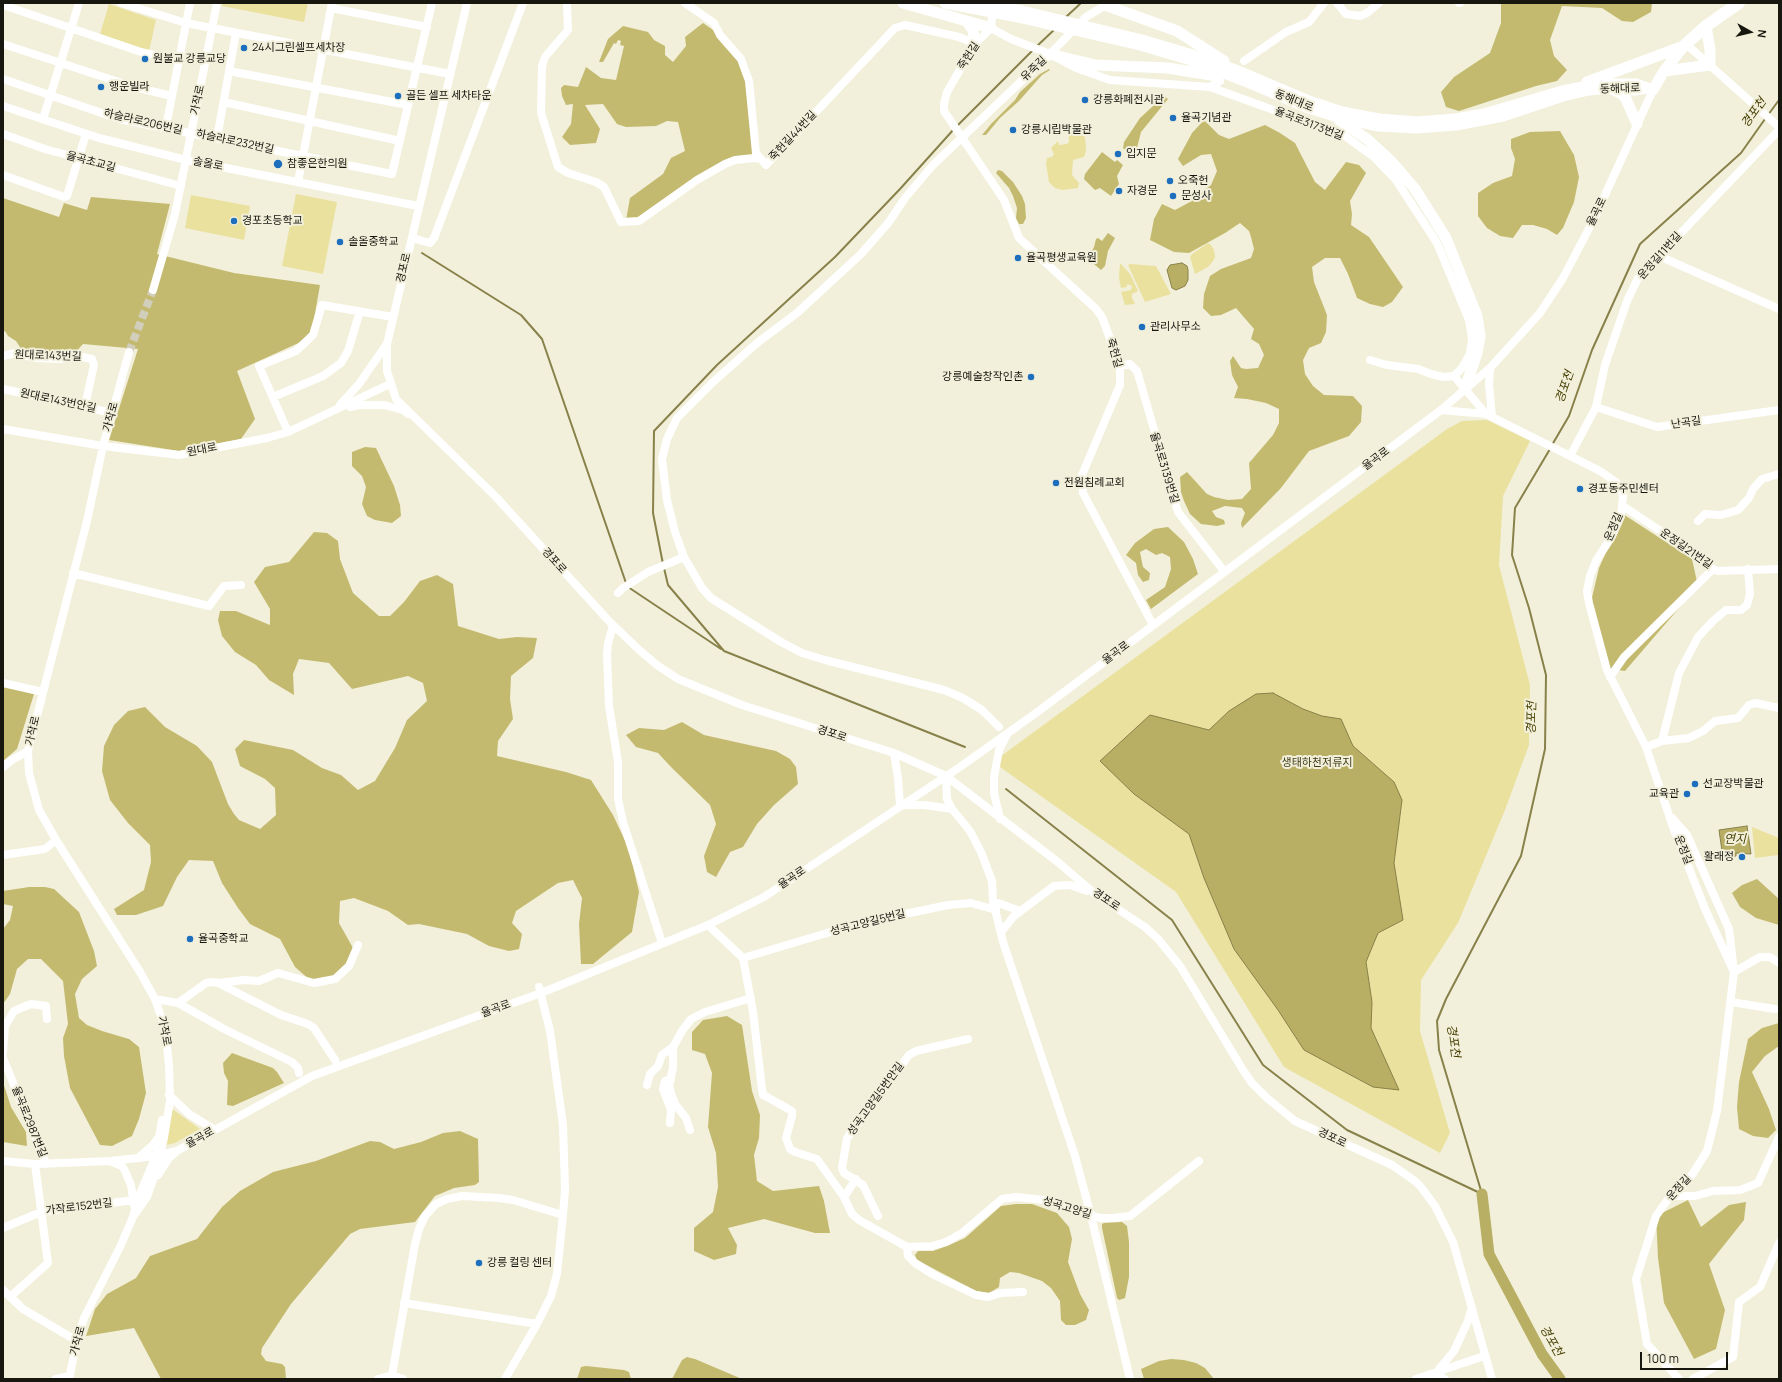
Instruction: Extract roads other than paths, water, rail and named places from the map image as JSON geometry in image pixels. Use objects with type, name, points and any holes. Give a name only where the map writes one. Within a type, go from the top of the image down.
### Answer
[{"type":"highway","name":"동해대로","points":[[1685,45],[1706,26],[1739,3]]},
{"type":"main road","points":[[904,3],[968,23],[991,28]]},
{"type":"main road","name":"동해대로","points":[[945,3],[990,8],[1170,48],[1244,73],[1309,101],[1362,117],[1398,121],[1436,121],[1469,117],[1562,91],[1608,84],[1636,84],[1650,89]]},
{"type":"main road","points":[[1107,4],[1177,31],[1244,73]]},
{"type":"main road","points":[[968,23],[973,30],[975,44]]},
{"type":"main road","points":[[1664,71],[1710,65],[1710,50],[1706,26]]},
{"type":"main road","name":"동해대로","points":[[1080,28],[1190,60],[1306,107],[1330,115],[1379,126],[1416,128],[1436,127],[1486,120],[1563,96],[1589,90],[1609,88],[1635,90],[1650,89],[1685,45]]},
{"type":"main road","points":[[1562,91],[1685,45]]},
{"type":"main road","points":[[1050,54],[1095,65],[1185,70],[1252,84]]},
{"type":"main road","points":[[1609,88],[1622,94],[1626,99],[1637,124]]},
{"type":"main road","points":[[1330,115],[1367,139],[1392,162],[1415,188],[1446,238],[1477,316],[1480,336],[1477,353],[1465,389]]},
{"type":"street","points":[[42,119],[79,3]]},
{"type":"street","points":[[121,3],[186,23],[450,74]]},
{"type":"street","points":[[166,127],[190,3]]},
{"type":"street","name":"가작로","points":[[153,290],[175,214],[217,3]]},
{"type":"street","points":[[224,102],[400,141],[432,3]]},
{"type":"street","name":"경포로","points":[[467,3],[418,206],[387,344],[387,371],[396,399],[496,497],[613,625],[652,661],[678,679],[742,705],[894,753],[946,776],[1059,863],[1095,894],[1145,927],[1180,966],[1243,1070],[1252,1083],[1267,1098],[1295,1121],[1392,1165],[1415,1181],[1435,1206],[1453,1242],[1484,1356],[1492,1379]]},
{"type":"street","points":[[412,238],[430,242],[434,238],[523,3]]},
{"type":"street","points":[[567,3],[568,30],[545,57],[542,66],[541,113],[558,167],[568,173],[604,186],[621,222],[639,221],[697,180],[725,164],[735,160],[754,158],[761,159]]},
{"type":"street","name":"죽헌길44번길","points":[[685,3],[714,23],[720,35],[741,58],[749,81],[756,153],[766,165],[895,28],[905,25],[959,37],[975,44]]},
{"type":"street","points":[[1244,61],[1286,32],[1309,22],[1324,3]]},
{"type":"street","points":[[1337,3],[1346,14],[1352,16],[1360,16],[1367,13],[1379,3]]},
{"type":"street","name":"유죽길","points":[[1000,728],[982,710],[963,698],[944,690],[802,653],[781,642],[712,598],[702,588],[681,558],[667,500],[662,459],[666,439],[677,418],[712,383],[757,343],[797,313],[862,254],[889,222],[914,187],[960,136],[1050,54],[1086,17],[1107,4]]},
{"type":"street","points":[[3,5],[141,52],[179,61]]},
{"type":"street","points":[[298,182],[332,6],[426,27]]},
{"type":"street","points":[[990,8],[991,28]]},
{"type":"street","name":"율곡로3173번길","points":[[991,28],[1011,39],[1050,54],[1076,68],[1110,80],[1210,87],[1345,136],[1374,157],[1396,180],[1437,242],[1470,320],[1472,339],[1470,354],[1462,368],[1454,376]]},
{"type":"street","name":"죽헌길","points":[[991,28],[975,44],[947,92],[944,111],[1004,200],[1018,238],[1096,309],[1102,317],[1120,366],[1120,385],[1082,475],[1083,493],[1153,625]]},
{"type":"street","points":[[217,138],[236,32]]},
{"type":"street","points":[[3,44],[134,87],[172,96]]},
{"type":"street","points":[[1685,45],[1710,65],[1779,127]]},
{"type":"street","points":[[229,71],[408,105]]},
{"type":"street","name":"하슬라로206번길","points":[[3,79],[119,119],[191,133]]},
{"type":"street","points":[[1210,87],[1220,82]]},
{"type":"street","name":"율곡로","points":[[3,1161],[46,1164],[111,1161],[158,1156],[177,1151],[312,1076],[708,925],[764,897],[900,805],[960,767],[998,740],[1441,410],[1490,368],[1540,313],[1563,278],[1594,219],[1637,124],[1650,89]]},
{"type":"street","name":"솔올로","points":[[3,106],[86,134],[186,160],[418,206]]},
{"type":"street","name":"운정길11번길","points":[[1568,455],[1596,407],[1605,365],[1627,301],[1638,278],[1779,130]]},
{"type":"street","name":"하슬라로232번길","points":[[191,133],[392,174],[400,141]]},
{"type":"street","name":"율곡초교길","points":[[3,134],[45,149],[181,186]]},
{"type":"street","points":[[3,175],[64,197],[66,196],[86,134]]},
{"type":"street","points":[[1659,256],[1779,309]]},
{"type":"street","points":[[288,432],[259,366],[296,351],[313,335],[322,305],[393,317]]},
{"type":"street","points":[[273,397],[323,376],[342,363],[348,351],[360,311]]},
{"type":"street","points":[[333,410],[344,402],[359,384],[387,344]]},
{"type":"street","name":"가작로","points":[[69,1377],[84,1318],[120,1247],[134,1214],[138,1198],[158,1156],[158,1138],[168,1086],[169,1065],[165,1028],[155,999],[140,972],[38,810],[29,774],[28,751],[103,446],[129,352]]},
{"type":"street","name":"원대로143번길","points":[[3,356],[15,353],[36,358],[59,359],[82,357],[92,359],[94,365],[85,406]]},
{"type":"street","points":[[1370,360],[1386,365],[1418,369],[1443,377],[1454,376],[1465,389]]},
{"type":"street","name":"율곡로3139번길","points":[[1120,366],[1130,364],[1137,371],[1178,512],[1224,571]]},
{"type":"street","points":[[1441,410],[1489,416],[1490,368]]},
{"type":"street","name":"원대로","points":[[3,429],[103,446],[180,455],[267,438],[288,432],[390,384]]},
{"type":"street","name":"원대로143번안길","points":[[3,389],[112,413]]},
{"type":"street","name":"운정길","points":[[1465,389],[1489,416],[1600,471],[1616,482],[1621,489],[1623,506],[1621,516],[1590,576],[1587,591],[1589,603],[1607,670],[1646,747],[1705,909],[1734,972],[1717,1111],[1707,1151],[1688,1180],[1672,1196],[1656,1216],[1636,1279],[1647,1344],[1664,1365],[1679,1379]]},
{"type":"street","points":[[333,410],[360,405],[384,405],[403,410],[423,424]]},
{"type":"street","name":"난곡길","points":[[1596,407],[1657,427],[1778,410]]},
{"type":"street","points":[[1698,521],[1705,514],[1721,515],[1738,510],[1750,498],[1753,489],[1762,479],[1779,474]]},
{"type":"street","name":"운정길21번길","points":[[1623,506],[1701,558],[1713,569],[1718,571],[1779,569]]},
{"type":"street","points":[[621,590],[648,572],[681,558]]},
{"type":"street","points":[[1610,677],[1624,656],[1713,569]]},
{"type":"street","points":[[1662,741],[1679,673],[1698,637],[1719,614],[1726,610],[1741,610],[1747,605],[1750,594],[1748,569]]},
{"type":"street","points":[[73,573],[209,606],[224,586],[241,585]]},
{"type":"street","points":[[613,625],[608,644],[609,706],[618,762],[618,799],[623,822],[662,943]]},
{"type":"street","points":[[3,683],[43,692]]},
{"type":"street","points":[[1646,747],[1662,741],[1689,738],[1703,731],[1715,721],[1738,718],[1749,706],[1755,703],[1779,708]]},
{"type":"street","points":[[1000,819],[994,793],[994,777],[999,750],[1008,732]]},
{"type":"street","points":[[3,767],[28,751]]},
{"type":"street","points":[[894,753],[900,805],[925,805],[952,809]]},
{"type":"street","points":[[946,776],[948,800],[952,809],[970,831],[981,852],[992,881],[993,900],[1001,932],[1075,1156],[1130,1379]]},
{"type":"street","points":[[1670,816],[1687,835],[1730,929],[1734,972],[1760,957],[1770,957],[1779,963]]},
{"type":"street","points":[[3,855],[45,849],[56,840]]},
{"type":"street","points":[[1001,932],[1020,911],[1054,886],[1070,885],[1095,894]]},
{"type":"street","points":[[993,900],[1020,911]]},
{"type":"street","name":"성곡고양길5번길","points":[[743,958],[857,924],[948,905],[971,903],[996,910]]},
{"type":"street","points":[[708,925],[743,958],[763,1095],[792,1111],[786,1138],[790,1148],[795,1152],[817,1159],[844,1197],[852,1214],[859,1220],[907,1247],[908,1256],[915,1263],[934,1275],[976,1295],[988,1297],[1023,1292]]},
{"type":"street","points":[[178,1003],[206,983],[244,980],[259,981],[278,973],[286,974],[308,982],[327,981],[341,975],[349,966],[358,945]]},
{"type":"street","points":[[218,983],[281,1015],[308,1024],[314,1028],[335,1060]]},
{"type":"street","points":[[505,1379],[537,1324],[551,1296],[557,1274],[563,1215],[565,1189],[564,1125],[550,1031],[540,990]]},
{"type":"street","points":[[647,1085],[650,1074],[658,1066],[662,1055],[673,1047],[682,1031],[691,1020],[705,1012],[750,998]]},
{"type":"street","points":[[155,999],[178,1003],[226,1030],[292,1062],[298,1068],[299,1074]]},
{"type":"street","points":[[1731,1002],[1775,1009]]},
{"type":"street","points":[[3,1052],[4,1026],[14,1010],[31,1004],[46,1006],[48,1019]]},
{"type":"street","name":"성곡고양길5번안길","points":[[878,1216],[863,1185],[856,1179],[844,1173],[842,1168],[847,1138],[903,1061],[909,1055],[916,1051],[968,1039]]},
{"type":"street","points":[[673,1047],[673,1068],[669,1085],[670,1093],[675,1104],[686,1118],[690,1130]]},
{"type":"street","name":"율곡로2987번길","points":[[3,1058],[46,1164]]},
{"type":"street","points":[[670,1078],[665,1081],[662,1088],[671,1110],[670,1123]]},
{"type":"street","name":"가작로","points":[[134,1214],[147,1197],[158,1156],[170,1101],[168,1086]]},
{"type":"street","points":[[169,1095],[190,1114],[215,1130]]},
{"type":"street","points":[[1672,1196],[1695,1196],[1713,1191],[1740,1190],[1758,1184],[1779,1137]]},
{"type":"street","points":[[137,1158],[153,1145],[158,1138]]},
{"type":"street","points":[[147,1197],[159,1171],[177,1151]]},
{"type":"street","points":[[111,1161],[122,1166],[125,1171],[131,1185],[134,1200],[134,1214]]},
{"type":"street","name":"성곡고양길","points":[[907,1247],[932,1246],[946,1242],[962,1234],[1002,1199],[1016,1197],[1044,1200],[1091,1216],[1112,1218],[1130,1216],[1199,1161]]},
{"type":"street","points":[[10,1297],[48,1263],[35,1164]]},
{"type":"street","points":[[844,1197],[856,1179]]},
{"type":"street","points":[[392,1375],[419,1229],[425,1216],[436,1204],[447,1199],[462,1196],[499,1198],[513,1200],[563,1215]]},
{"type":"street","name":"가작로152번길","points":[[3,1228],[41,1212],[134,1200]]},
{"type":"street","points":[[1693,1379],[1733,1356],[1739,1302],[1760,1287],[1779,1243]]},
{"type":"street","points":[[3,1290],[23,1309],[77,1341]]},
{"type":"street","points":[[404,1304],[537,1324]]},
{"type":"street","points":[[1435,1374],[1454,1351],[1468,1321],[1472,1308]]},
{"type":"street","points":[[1416,1379],[1435,1374],[1484,1356]]},
{"type":"street","points":[[1435,1374],[1445,1379]]},
{"type":"street","points":[[378,1379],[392,1375],[403,1379]]},
{"type":"street","points":[[56,1379],[69,1377]]},
{"type":"water","points":[[1182,263],[1187,266],[1188,280],[1185,286],[1176,290],[1172,288],[1167,270],[1170,265]]},
{"type":"water","name":"생태하천저류지","points":[[1273,693],[1303,709],[1322,716],[1341,719],[1353,746],[1394,782],[1402,800],[1394,863],[1403,920],[1378,933],[1366,962],[1372,1002],[1371,1028],[1399,1090],[1373,1087],[1304,1050],[1278,1010],[1234,949],[1204,878],[1189,834],[1134,794],[1100,761],[1150,715],[1209,730],[1229,711],[1256,694]]},
{"type":"water","name":"연지","points":[[1747,826],[1751,854],[1736,853],[1736,856],[1723,858],[1719,830]]},
{"type":"waterway","points":[[1066,17],[1081,3]]},
{"type":"waterway","points":[[1036,47],[1055,29]]},
{"type":"waterway","points":[[957,126],[1033,50]]},
{"type":"waterway","name":"경포천","points":[[1768,115],[1779,100]]},
{"type":"waterway","name":"경포천","points":[[1552,445],[1569,416],[1592,350],[1640,244],[1741,153],[1765,119]]},
{"type":"waterway","points":[[663,564],[653,513],[654,431],[717,365],[835,257],[900,189],[954,129]]},
{"type":"waterway","points":[[422,253],[521,315],[542,339],[626,583]]},
{"type":"waterway","name":"경포천","points":[[1482,1194],[1439,1050],[1437,1021],[1446,999],[1521,856],[1545,749],[1546,675],[1529,608],[1512,555],[1515,508],[1550,449]]},
{"type":"waterway","points":[[664,568],[668,585],[724,651],[965,747]]},
{"type":"waterway","points":[[628,587],[721,649]]},
{"type":"waterway","points":[[1006,789],[1172,920],[1263,1065],[1347,1130],[1482,1194]]},
{"type":"waterway","name":"경포천","points":[[1482,1194],[1489,1254],[1542,1354],[1560,1379]]},
{"type":"tunnel","points":[[129,352],[153,290]]},
{"type":"place","name":"24시그린셀프세차장","points":[[244,48]]},
{"type":"place","name":"원불교 강릉교당","points":[[145,59]]},
{"type":"place","name":"행운빌라","points":[[101,87]]},
{"type":"place","name":"골든 셀프 세차타운","points":[[398,96]]},
{"type":"place","name":"강릉화폐전시관","points":[[1085,100]]},
{"type":"place","name":"율곡기념관","points":[[1173,118]]},
{"type":"place","name":"강릉시립박물관","points":[[1013,130]]},
{"type":"place","name":"입지문","points":[[1118,154]]},
{"type":"place","name":"참좋은한의원","points":[[278,164]]},
{"type":"place","name":"오죽헌","points":[[1170,181]]},
{"type":"place","name":"자경문","points":[[1119,191]]},
{"type":"place","name":"문성사","points":[[1173,196]]},
{"type":"place","name":"경포초등학교","points":[[234,221]]},
{"type":"place","name":"솔올중학교","points":[[340,242]]},
{"type":"place","name":"율곡평생교육원","points":[[1018,258]]},
{"type":"place","name":"관리사무소","points":[[1142,327]]},
{"type":"place","name":"강릉예술창작인촌","points":[[1031,377]]},
{"type":"place","name":"전원침례교회","points":[[1056,483]]},
{"type":"place","name":"경포동주민센터","points":[[1580,489]]},
{"type":"place","name":"선교장박물관","points":[[1695,784]]},
{"type":"place","name":"교육관","points":[[1687,794]]},
{"type":"place","name":"활래정","points":[[1742,857]]},
{"type":"place","name":"율곡중학교","points":[[190,939]]},
{"type":"place","name":"강릉 컬링 센터","points":[[479,1263]]}]
